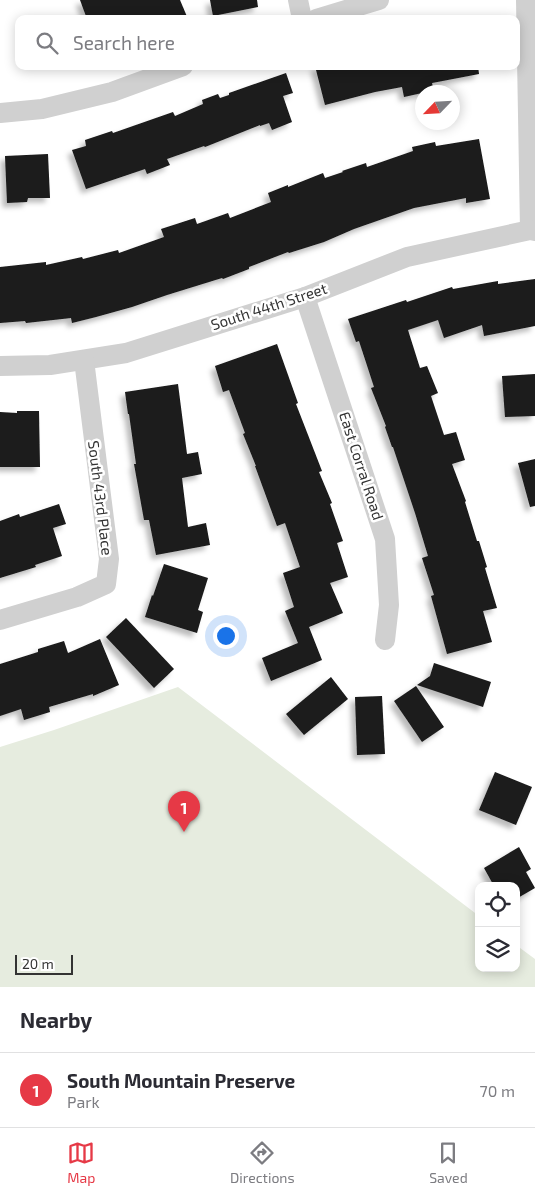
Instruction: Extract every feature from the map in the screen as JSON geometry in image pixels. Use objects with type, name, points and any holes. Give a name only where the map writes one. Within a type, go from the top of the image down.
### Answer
[{"type":"street","points":[[298,0],[301,15]]},
{"type":"street","points":[[329,15],[379,0]]},
{"type":"street","points":[[526,0],[532,231]]},
{"type":"street","points":[[0,113],[42,109],[112,92],[172,70]]},
{"type":"street","name":"South 44th Street","points":[[0,366],[50,365],[126,353],[305,296],[407,257],[532,231]]},
{"type":"street","name":"East Corral Road","points":[[305,296],[385,539],[390,605],[385,640]]},
{"type":"street","name":"South 43rd Place","points":[[0,620],[76,597],[106,584],[109,558],[84,360]]},
{"type":"shaded area","points":[[178,687],[475,913],[475,972],[520,972],[520,948],[535,959],[535,987],[0,987],[0,747]]},
{"type":"building","points":[[80,0],[180,0],[186,15],[86,15]]},
{"type":"building","points":[[210,0],[257,0],[258,7],[213,15]]},
{"type":"building","points":[[316,70],[478,70],[479,74],[432,83],[432,85],[415,85],[415,95],[404,97],[402,87],[325,105]]},
{"type":"building","points":[[286,73],[293,93],[283,96],[292,122],[272,130],[269,123],[260,125],[205,147],[167,159],[170,165],[147,174],[145,169],[86,189],[72,150],[86,146],[85,140],[112,131],[113,133],[173,112],[175,116],[203,104],[202,100],[218,94],[220,98]]},
{"type":"building","points":[[479,139],[490,199],[466,203],[466,198],[414,208],[354,229],[324,242],[288,252],[223,279],[96,317],[72,323],[71,318],[26,323],[25,321],[0,323],[0,267],[46,262],[46,265],[82,257],[83,259],[118,250],[119,253],[164,237],[161,229],[195,218],[197,224],[228,213],[230,218],[271,202],[268,193],[323,173],[325,178],[366,163],[367,167],[413,151],[412,147],[435,142],[436,146]]},
{"type":"building","points":[[48,154],[50,198],[28,198],[27,202],[7,203],[5,156]]},
{"type":"building","points":[[535,279],[535,326],[484,336],[482,325],[444,338],[438,320],[408,330],[420,368],[427,366],[438,393],[431,396],[444,435],[456,432],[465,460],[452,464],[466,501],[477,541],[479,541],[497,608],[483,611],[492,642],[447,654],[431,596],[434,595],[422,558],[428,556],[386,426],[371,388],[374,387],[359,341],[356,342],[348,319],[452,287],[453,289],[498,281],[498,284]]},
{"type":"building","points":[[277,344],[298,403],[296,404],[322,471],[319,472],[332,503],[330,504],[343,541],[337,543],[348,577],[330,583],[343,613],[309,627],[322,660],[271,681],[262,658],[298,643],[285,611],[294,607],[283,573],[300,567],[285,523],[277,526],[229,390],[223,392],[215,366]]},
{"type":"building","points":[[535,374],[535,416],[505,417],[502,376]]},
{"type":"building","points":[[178,384],[187,454],[198,452],[202,474],[182,478],[188,527],[206,523],[210,545],[156,555],[149,520],[144,520],[134,464],[136,464],[125,392]]},
{"type":"building","points":[[17,411],[39,411],[40,467],[0,467],[0,412],[17,413]]},
{"type":"building","points":[[535,459],[535,506],[530,507],[518,463]]},
{"type":"building","points":[[59,504],[66,524],[53,528],[62,556],[35,565],[36,567],[0,578],[0,521],[19,514],[20,517]]},
{"type":"building","points":[[164,564],[208,578],[198,610],[203,612],[197,633],[145,617]]},
{"type":"building","points":[[126,618],[174,669],[154,688],[106,637]]},
{"type":"building","points":[[100,639],[119,685],[93,696],[93,694],[49,707],[50,712],[24,720],[21,709],[0,716],[0,664],[38,652],[38,649],[64,641],[68,653]]},
{"type":"building","points":[[434,663],[491,682],[483,707],[417,685],[430,676]]},
{"type":"building","points":[[331,677],[348,699],[304,735],[286,714]]},
{"type":"building","points":[[416,686],[444,727],[422,742],[394,701]]},
{"type":"building","points":[[382,696],[385,754],[357,755],[355,697]]},
{"type":"building","points":[[495,772],[532,787],[516,825],[479,810]]},
{"type":"building","points":[[519,847],[531,869],[526,872],[535,888],[520,897],[520,882],[492,882],[484,868]]},
{"type":"place","name":"South Mountain Preserve","points":[[184,832]]}]
